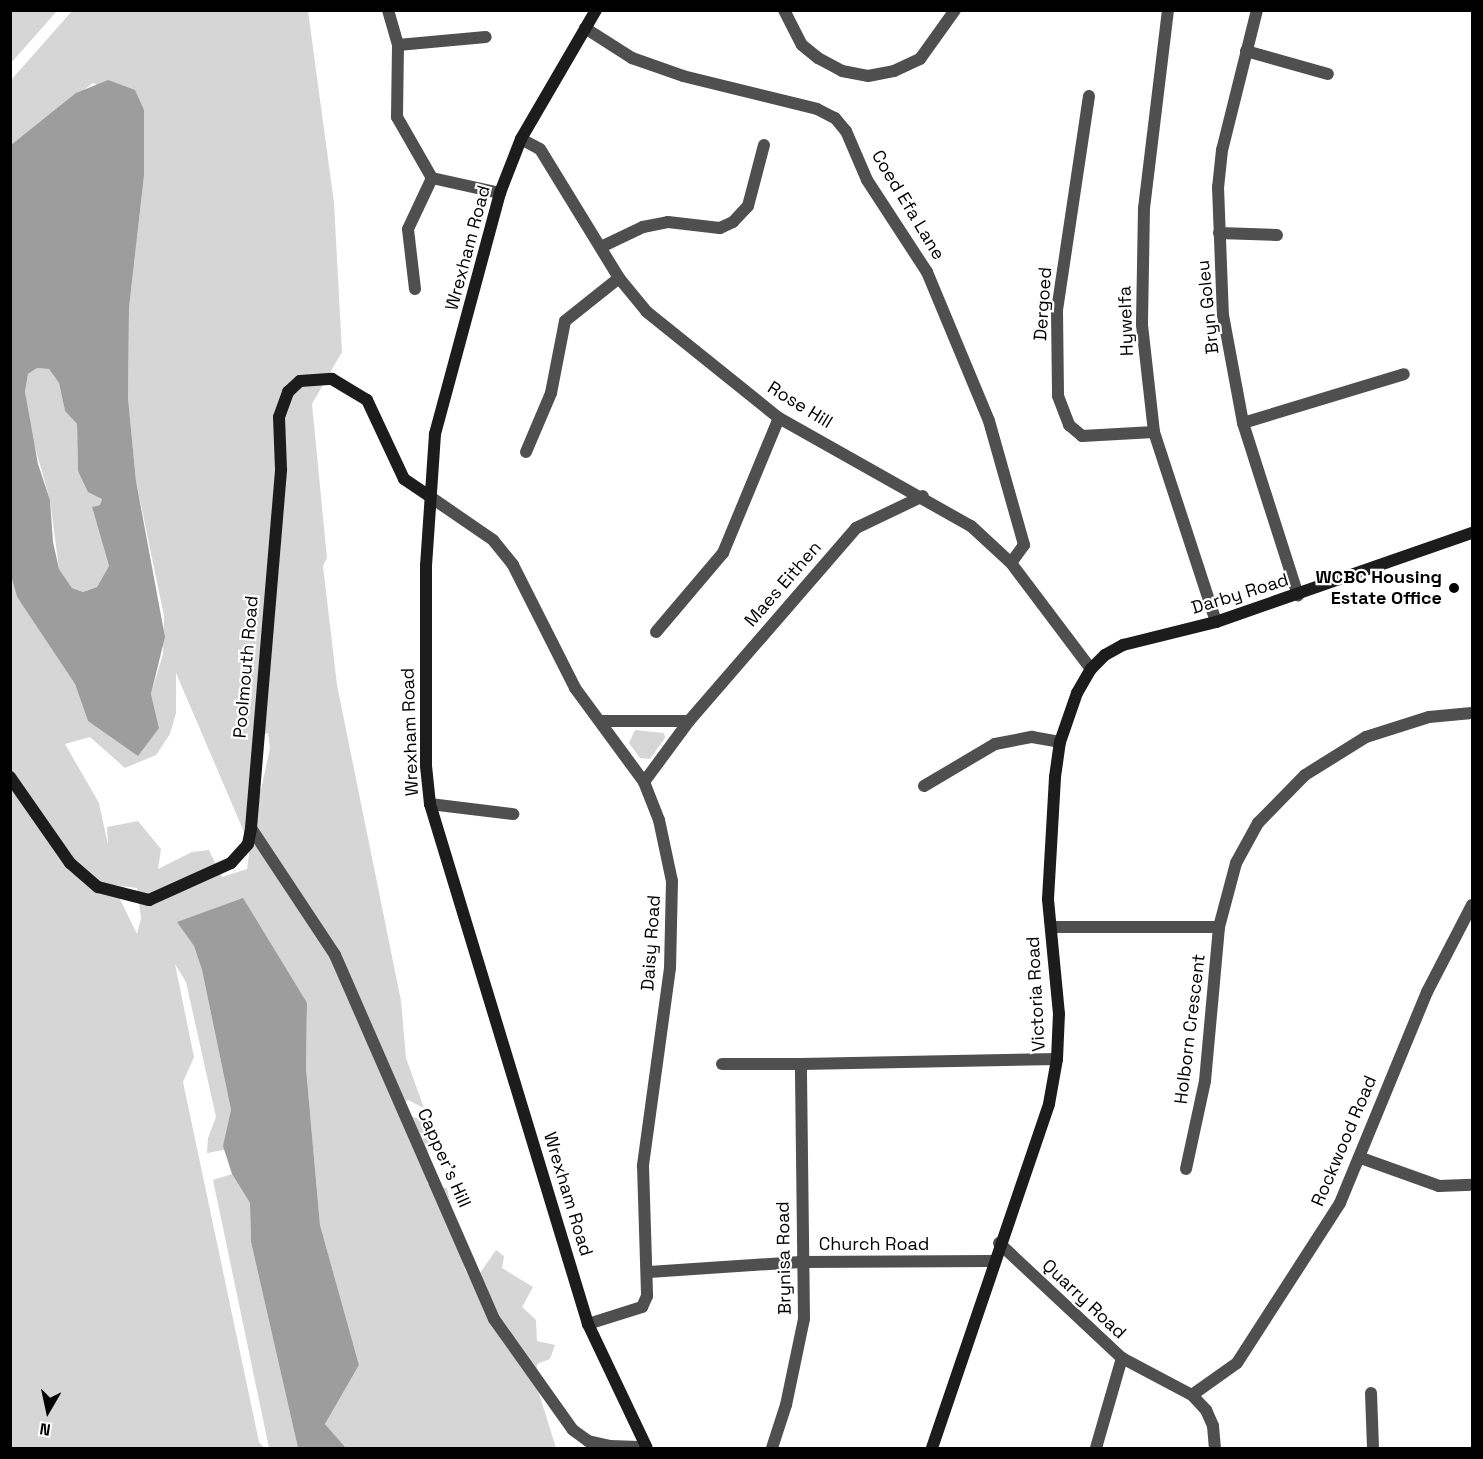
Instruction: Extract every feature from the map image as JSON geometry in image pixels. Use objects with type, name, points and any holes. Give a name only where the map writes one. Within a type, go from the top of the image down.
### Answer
[{"type":"street","points":[[388,10],[398,45],[397,117],[432,178],[500,193]]},
{"type":"street","name":"Wrexham Road","points":[[596,10],[521,139],[500,193],[435,434],[429,496],[426,766],[430,804],[588,1324],[646,1448]]},
{"type":"street","points":[[784,10],[802,45],[818,58],[842,71],[868,76],[894,71],[920,59],[955,10]]},
{"type":"street","name":"Hywelfa","points":[[1168,10],[1144,208],[1142,325],[1154,432],[1216,622]]},
{"type":"street","name":"Bryn Goleu","points":[[1257,10],[1222,150],[1220,233],[1223,315],[1243,423],[1298,595]]},
{"type":"street","name":"Coed Efa Lane","points":[[585,28],[642,61],[835,117],[846,131],[867,180],[927,272],[989,421],[1024,545],[1011,563]]},
{"type":"street","points":[[398,45],[486,37]]},
{"type":"street","points":[[1246,51],[1328,74]]},
{"type":"street","name":"Dergoed","points":[[1089,96],[1057,311],[1058,396],[1069,425],[1082,436],[1154,432]]},
{"type":"street","name":"Rose Hill","points":[[521,139],[540,149],[619,278],[648,312],[779,418],[923,496],[971,526],[1011,563],[1091,669]]},
{"type":"street","points":[[601,247],[643,227],[659,224],[720,228],[733,222],[748,206],[764,145]]},
{"type":"street","points":[[415,289],[408,229],[432,178]]},
{"type":"street","points":[[1220,233],[1277,235]]},
{"type":"street","points":[[526,452],[550,393],[565,321],[619,278]]},
{"type":"street","points":[[1243,423],[1404,374]]},
{"type":"street","name":"Poolmouth Road","points":[[10,777],[70,863],[98,887],[122,896],[149,900],[231,863],[248,844],[251,828],[281,469],[279,417],[288,392],[300,381],[332,379],[367,400],[404,479],[429,496]]},
{"type":"street","points":[[656,632],[723,554],[779,418]]},
{"type":"street","name":"Daisy Road","points":[[429,496],[492,540],[505,554],[524,584],[575,688],[644,782],[659,820],[672,880],[674,920],[643,1166],[649,1272],[647,1296],[642,1307],[588,1324]]},
{"type":"street","name":"Maes Eithen","points":[[644,782],[689,721],[856,528],[923,496]]},
{"type":"street","name":"Darby Road","points":[[1091,669],[1105,655],[1123,645],[1216,622],[1473,533]]},
{"type":"street","name":"Victoria Road","points":[[932,1449],[992,1261],[1037,1143],[1058,1059],[1059,1014],[1048,899],[1060,742],[1077,693],[1091,669]]},
{"type":"street","name":"Holborn Crescent","points":[[1186,1169],[1205,1081],[1219,927],[1236,862],[1257,823],[1305,775],[1365,737],[1429,717],[1473,713]]},
{"type":"street","points":[[601,721],[689,721]]},
{"type":"street","points":[[924,786],[994,744],[1032,737],[1060,742]]},
{"type":"street","points":[[430,804],[513,814]]},
{"type":"street","name":"Capper's Hill","points":[[251,828],[335,955],[494,1319],[573,1430],[588,1440],[609,1446],[646,1448]]},
{"type":"street","name":"Rockwood Road","points":[[1192,1395],[1237,1363],[1323,1232],[1361,1158],[1427,992],[1472,907]]},
{"type":"street","name":"Holborn Crescent","points":[[1051,927],[1219,927]]},
{"type":"street","points":[[722,1064],[1058,1059]]},
{"type":"street","name":"Brynisa Road","points":[[772,1449],[786,1405],[804,1319],[801,1262],[801,1064]]},
{"type":"street","points":[[1361,1158],[1439,1186],[1473,1185]]},
{"type":"street","name":"Quarry Road","points":[[999,1243],[1122,1358],[1192,1395],[1213,1426],[1215,1449]]},
{"type":"street","name":"Church Road","points":[[649,1272],[801,1262],[992,1261]]},
{"type":"street","points":[[1096,1449],[1122,1358]]},
{"type":"street","points":[[1371,1393],[1373,1449]]},
{"type":"shaded area","points":[[10,11],[57,11],[11,63]]},
{"type":"shaded area","points":[[72,11],[308,11],[334,203],[342,352],[312,404],[327,558],[323,566],[337,685],[401,1001],[406,1058],[424,1108],[408,1100],[399,1106],[399,1111],[419,1119],[429,1135],[427,1184],[447,1188],[465,1270],[473,1283],[496,1250],[504,1256],[502,1268],[533,1287],[522,1307],[536,1320],[537,1341],[555,1345],[550,1359],[537,1364],[537,1387],[556,1448],[346,1448],[325,1424],[359,1365],[320,1225],[306,1068],[307,1003],[178,922],[194,946],[202,970],[231,1110],[224,1150],[207,1153],[208,1138],[216,1117],[186,982],[175,964],[194,1057],[183,1082],[259,1442],[264,1448],[11,1448],[10,573],[17,597],[75,684],[88,721],[150,738],[159,728],[151,694],[163,654],[164,616],[136,481],[128,398],[129,308],[144,176],[144,109],[93,83],[11,145],[11,80]],"holes":[[[176,673],[250,846],[247,869],[222,877],[209,850],[192,852],[158,869],[161,849],[138,821],[107,827],[108,845],[99,803],[65,744],[90,737],[125,768],[156,755],[170,734],[176,713]],[[268,733],[270,748],[261,790],[252,780],[255,738]],[[113,885],[137,888],[141,918],[137,934]]]},
{"type":"shaded area","points":[[108,80],[135,90],[144,110],[144,176],[129,308],[128,398],[136,481],[165,637],[151,694],[159,728],[138,756],[88,721],[75,684],[17,597],[10,572],[11,145],[76,93]],"holes":[[[37,368],[49,369],[59,383],[65,411],[77,424],[78,471],[88,492],[102,499],[100,505],[92,507],[109,566],[97,587],[83,592],[72,588],[59,569],[53,542],[50,500],[38,464],[25,392],[28,374]]]},
{"type":"shaded area","points":[[37,368],[49,369],[59,383],[65,411],[77,424],[78,471],[102,499],[100,505],[92,507],[109,566],[97,587],[83,592],[72,588],[59,569],[50,500],[30,430],[25,392],[28,374]]},
{"type":"shaded area","points":[[635,730],[664,733],[665,738],[650,759],[640,758],[629,743]]},
{"type":"shaded area","points":[[243,898],[307,1003],[306,1068],[320,1225],[359,1365],[325,1424],[346,1448],[298,1448],[251,1242],[250,1203],[232,1174],[223,1146],[231,1110],[202,970],[194,946],[177,922]]},
{"type":"shaded area","points":[[232,1174],[250,1203],[251,1242],[298,1448],[269,1448],[213,1180]]},
{"type":"place","name":"WCBC Housing Estate Office","points":[[1454,588]]}]
